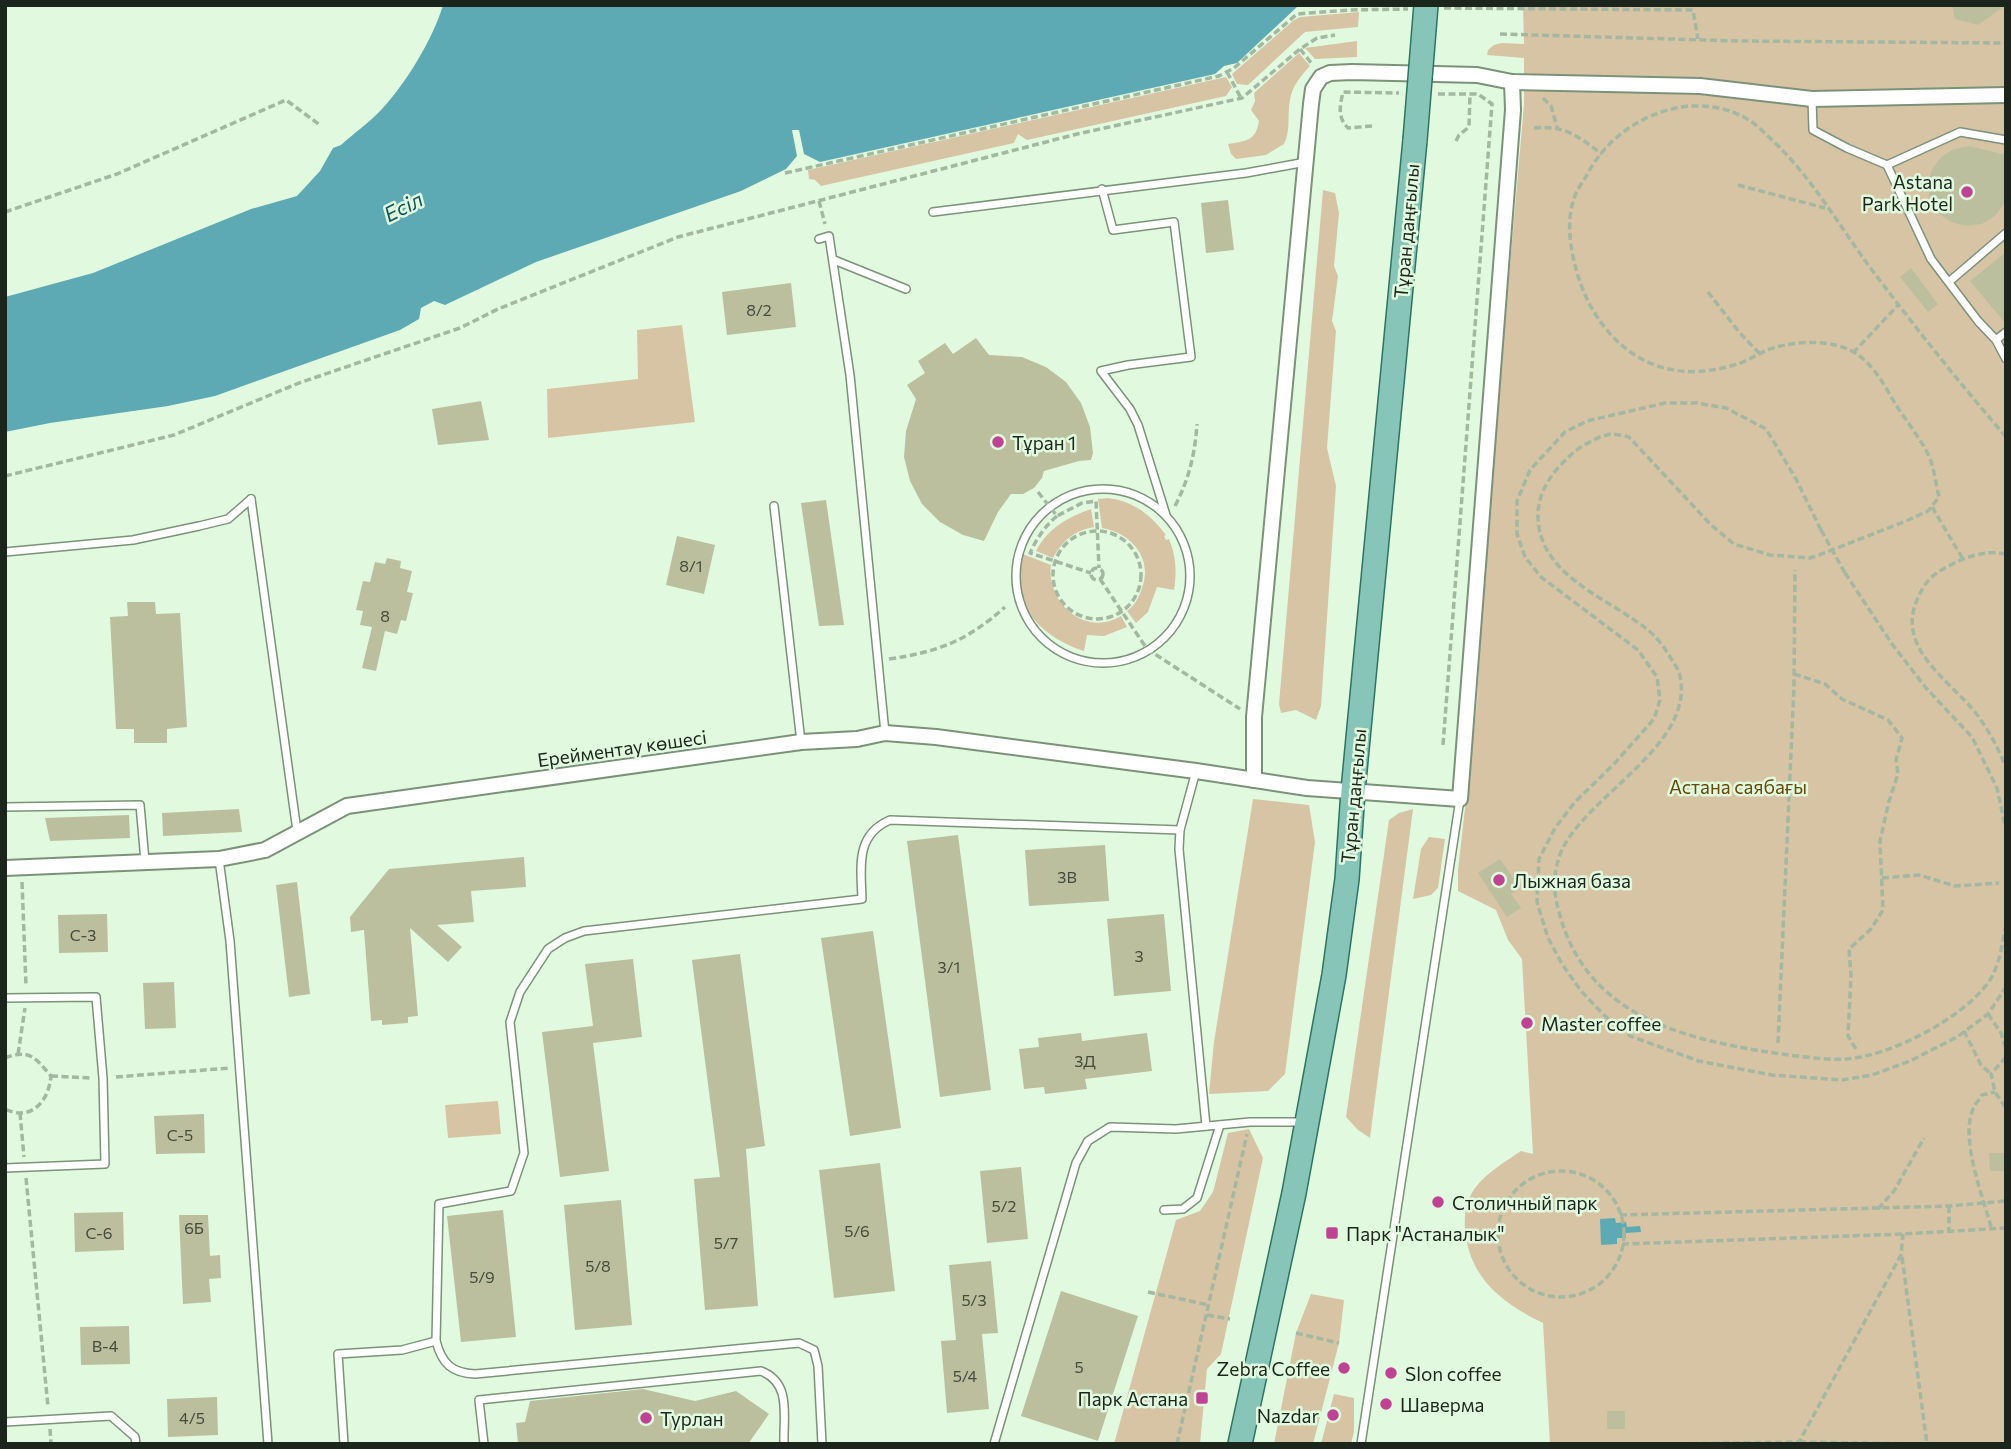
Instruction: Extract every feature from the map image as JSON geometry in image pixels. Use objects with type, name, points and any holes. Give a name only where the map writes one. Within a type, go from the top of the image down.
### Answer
[{"type":"main road","name":"Тұран даңғылы","points":[[1241,1444],[1294,1193],[1334,975],[1347,879],[1353,791],[1428,7]]},
{"type":"street","points":[[1254,780],[1254,717],[1313,89],[1321,77],[1330,73],[1478,75],[1512,82],[1700,86],[1812,99],[2003,92]]},
{"type":"street","points":[[1460,799],[1513,110],[1512,82]]},
{"type":"street","name":"Ерейментау көшесі","points":[[5,868],[219,859],[265,850],[348,806],[801,742],[857,739],[885,733],[936,737],[1307,788],[1460,799]]},
{"type":"lane","points":[[1812,99],[1813,130],[1847,148],[1887,164],[1931,259],[1996,341],[2006,359]]},
{"type":"lane","points":[[1887,164],[1960,132],[2006,140]]},
{"type":"lane","points":[[933,212],[1247,173],[1307,162]]},
{"type":"lane","points":[[1102,189],[1114,230],[1174,222],[1191,357],[1101,371],[1138,425],[1167,515],[1182,537],[1190,562],[1189,589],[1182,614],[1167,636],[1148,650],[1118,662],[1088,662],[1060,652],[1037,634],[1018,598],[1015,577],[1017,557],[1024,537],[1035,520],[1072,493],[1097,488],[1123,490],[1146,499],[1167,515]]},
{"type":"lane","points":[[1950,281],[2006,233]]},
{"type":"lane","points":[[819,239],[829,236],[850,375],[885,733]]},
{"type":"lane","points":[[834,260],[906,289]]},
{"type":"lane","points":[[1996,341],[2006,332]]},
{"type":"lane","points":[[5,552],[133,540],[199,526],[228,519],[251,499],[298,831]]},
{"type":"lane","points":[[774,506],[801,742]]},
{"type":"lane","points":[[1196,771],[1180,830],[1180,849],[1206,1126]]},
{"type":"lane","points":[[1361,1444],[1460,799]]},
{"type":"lane","points":[[5,807],[140,806],[145,861]]},
{"type":"lane","points":[[822,1444],[818,1366],[814,1350],[799,1343],[475,1374],[461,1373],[449,1367],[440,1357],[436,1341],[439,1204],[510,1191],[524,1153],[510,1022],[520,992],[548,949],[584,930],[862,899],[860,859],[866,841],[878,825],[890,820],[1180,830]]},
{"type":"lane","points":[[219,859],[230,941],[268,1444]]},
{"type":"lane","points":[[5,998],[96,997],[103,1078],[105,1164],[5,1168]]},
{"type":"lane","points":[[993,1444],[1076,1163],[1088,1141],[1110,1127],[1176,1129],[1250,1122],[1307,1122]]},
{"type":"lane","points":[[1164,1210],[1183,1209],[1197,1198],[1220,1125]]},
{"type":"lane","points":[[344,1444],[338,1354],[402,1350],[436,1341]]},
{"type":"lane","points":[[484,1444],[479,1400],[761,1371],[774,1376],[782,1389],[784,1444]]},
{"type":"lane","points":[[5,1422],[111,1416],[135,1437],[136,1444]]},
{"type":"path","points":[[785,173],[1219,76],[1297,14],[1428,7],[1693,10],[1698,39]]},
{"type":"path","points":[[1500,34],[1925,44],[2006,43]]},
{"type":"path","points":[[5,476],[174,435],[299,383],[460,328],[498,309],[677,237],[1073,135],[1241,98],[1317,38],[1335,35]]},
{"type":"path","points":[[1227,72],[1241,98]]},
{"type":"path","points":[[1372,125],[1348,128],[1342,122],[1339,113],[1343,92],[1406,93]]},
{"type":"path","points":[[1432,93],[1478,94],[1492,104],[1443,745]]},
{"type":"path","points":[[1456,141],[1469,127],[1471,94]]},
{"type":"path","points":[[1541,96],[1551,106],[1557,127]]},
{"type":"path","points":[[5,212],[117,174],[286,100],[320,125]]},
{"type":"path","points":[[2006,437],[1954,376],[1790,157],[1751,122],[1724,110],[1696,106],[1673,107],[1645,117],[1614,140],[1590,168],[1572,202],[1570,239],[1580,286],[1595,314],[1616,339],[1636,357],[1658,367],[1682,372],[1707,372],[1737,365],[1788,344],[1817,343],[1844,348],[1863,359],[1877,373],[1930,458],[1939,497],[1928,511],[1810,558],[1770,555],[1734,544],[1711,525],[1629,438],[1612,434],[1580,447],[1558,466],[1538,498],[1537,524],[1546,551],[1565,573],[1649,631],[1664,647],[1679,673],[1682,694],[1678,712],[1658,744],[1583,821],[1561,852],[1553,886],[1564,926],[1584,964],[1605,991],[1632,1011],[1660,1026],[1713,1042],[1776,1053],[1846,1059],[1891,1049],[1940,1023],[1972,1001],[1990,981],[2000,956],[2006,925]]},
{"type":"path","points":[[1534,128],[1557,127],[1602,154]]},
{"type":"path","points":[[1738,186],[1827,208]]},
{"type":"path","points":[[819,201],[829,236]]},
{"type":"path","points":[[1708,292],[1759,354]]},
{"type":"path","points":[[1853,353],[1899,304]]},
{"type":"path","points":[[2006,830],[1997,788],[1972,737],[1926,688],[1892,644],[1846,573],[1766,429],[1726,408],[1697,402],[1665,402],[1587,421],[1565,432],[1530,470],[1517,501],[1517,534],[1525,557],[1541,577],[1638,650],[1657,677],[1660,700],[1654,719],[1575,802],[1555,828],[1539,859],[1537,902],[1548,938],[1581,991],[1604,1015],[1630,1036],[1699,1061],[1772,1075],[1842,1080],[1872,1075],[1910,1061],[1964,1031],[1988,1014],[2006,987]]},
{"type":"path","points":[[1167,515],[1175,505],[1189,475],[1197,424]]},
{"type":"path","points":[[1038,492],[1057,516]]},
{"type":"path","points":[[1100,579],[1103,572],[1099,568],[1096,501],[1082,503],[1049,522],[1030,553],[1091,573],[1093,578],[1100,579],[1148,650],[1254,717]]},
{"type":"path","points":[[1932,506],[1963,559]]},
{"type":"path","points":[[1087,532],[1097,532],[1117,535],[1129,544],[1138,556],[1142,571],[1134,600],[1124,611],[1098,619],[1084,617],[1072,611],[1056,590],[1053,576],[1055,562],[1062,549],[1073,538],[1087,532]]},
{"type":"path","points":[[2006,554],[1995,551],[1963,559],[1937,572],[1924,584],[1911,617],[1913,634],[1922,653],[1992,735],[2006,768]]},
{"type":"path","points":[[1091,573],[1095,568],[1099,568]]},
{"type":"path","points":[[1777,1042],[1794,674],[1794,570]]},
{"type":"path","points":[[876,661],[922,654],[956,643],[985,625],[1005,607]]},
{"type":"path","points":[[1794,674],[1825,684],[1842,699],[1888,720],[1902,738],[1896,760],[1898,774],[1880,841],[1883,909],[1871,929],[1849,949],[1848,1036],[1856,1049]]},
{"type":"path","points":[[18,1054],[27,997],[21,866]]},
{"type":"path","points":[[1882,878],[1919,875],[1955,886],[1999,883]]},
{"type":"path","points":[[1988,1014],[2001,1034],[2006,1049]]},
{"type":"path","points":[[1964,1031],[1981,1065],[1992,1074],[1995,1092],[2006,1108]]},
{"type":"path","points":[[5,1058],[18,1054],[35,1058],[51,1076],[103,1078],[238,1067]]},
{"type":"path","points":[[1992,1074],[2006,1057]]},
{"type":"path","points":[[5,1109],[20,1113],[41,1105],[47,1097],[51,1076]]},
{"type":"path","points":[[1991,1227],[1970,1143],[1969,1121],[1982,1095],[1995,1092]]},
{"type":"path","points":[[20,1113],[51,1444]]},
{"type":"path","points":[[1177,1444],[1249,1129]]},
{"type":"path","points":[[1878,1209],[1894,1191],[1924,1138]]},
{"type":"path","points":[[1548,1172],[1569,1172],[1589,1178],[1606,1190],[1618,1208],[1623,1228],[1622,1244],[1615,1267],[1601,1283],[1583,1293],[1563,1297],[1543,1295],[1524,1286],[1509,1271],[1500,1253],[1497,1232],[1502,1212],[1512,1194],[1528,1180],[1548,1172]]},
{"type":"path","points":[[1620,1215],[1878,1209],[2006,1201]]},
{"type":"path","points":[[1949,1206],[1949,1231]]},
{"type":"path","points":[[1622,1244],[2006,1228]]},
{"type":"path","points":[[1903,1234],[1901,1255],[1927,1444]]},
{"type":"path","points":[[1799,1442],[1901,1255]]},
{"type":"path","points":[[1148,1292],[1209,1305]]},
{"type":"path","points":[[1207,1315],[1230,1320]]},
{"type":"path","points":[[1296,1333],[1339,1343]]},
{"type":"path","points":[[1670,1444],[1917,1444]]},
{"type":"path","points":[[1953,1444],[2006,1444]]},
{"type":"green space","name":"Астана саябағы","points":[[1523,5],[2006,5],[2006,1444],[1550,1444],[1543,1323],[1501,1297],[1490,1287],[1473,1262],[1465,1229],[1465,1213],[1475,1188],[1491,1172],[1521,1151],[1533,1154],[1522,959],[1508,940],[1496,910],[1458,891],[1458,870],[1477,702],[1487,531],[1524,104],[1524,58],[1487,55],[1494,45],[1524,44]]},
{"type":"green space","points":[[1359,12],[1358,27],[1305,32],[1248,85],[1237,84],[1232,74],[1294,20],[1300,17]]},
{"type":"green space","points":[[1357,41],[1357,57],[1315,59],[1305,48]]},
{"type":"green space","points":[[1299,53],[1310,66],[1297,82],[1291,95],[1284,144],[1266,155],[1236,159],[1228,144],[1249,139],[1258,128],[1259,121],[1251,110],[1255,101],[1254,93]]},
{"type":"green space","points":[[1226,77],[1232,87],[1226,96],[1027,140],[1018,134],[1014,143],[821,186],[815,180],[809,179],[808,170]]},
{"type":"green space","points":[[1323,190],[1335,193],[1339,213],[1334,266],[1338,276],[1332,321],[1336,331],[1327,448],[1336,486],[1321,706],[1316,720],[1296,710],[1281,713],[1279,704]]},
{"type":"green space","points":[[682,325],[695,422],[548,438],[547,389],[638,379],[637,330]]},
{"type":"green space","points":[[1098,499],[1126,502],[1148,515],[1166,535],[1166,540],[1169,539],[1173,551],[1176,570],[1174,590],[1157,587],[1148,612],[1136,623],[1127,611],[1140,595],[1145,567],[1131,542],[1122,535],[1102,528]]},
{"type":"green space","points":[[1091,509],[1094,527],[1070,537],[1053,558],[1036,551],[1046,536],[1059,524]]},
{"type":"green space","points":[[1023,554],[1051,565],[1055,592],[1071,613],[1094,623],[1107,622],[1121,616],[1127,627],[1104,636],[1087,635],[1084,651],[1054,637],[1031,616],[1024,603],[1020,588]]},
{"type":"green space","points":[[1253,799],[1309,805],[1315,842],[1285,1074],[1268,1091],[1209,1094],[1214,1042]]},
{"type":"green space","points":[[1413,809],[1370,1138],[1346,1117],[1389,820],[1399,813]]},
{"type":"green space","points":[[1429,837],[1445,839],[1438,888],[1431,895],[1413,899],[1421,849]]},
{"type":"green space","points":[[498,1101],[501,1134],[448,1138],[445,1105]]},
{"type":"green space","points":[[1249,1129],[1263,1158],[1221,1354],[1207,1369],[1200,1444],[1114,1444],[1176,1220],[1200,1211],[1213,1192],[1228,1133]]},
{"type":"green space","points":[[1311,1294],[1344,1300],[1339,1343],[1313,1444],[1274,1444],[1296,1333]]},
{"type":"green space","points":[[1334,1394],[1354,1398],[1354,1432],[1351,1444],[1321,1444]]},
{"type":"water","name":"Есіл","points":[[443,5],[1354,5],[1297,7],[1237,63],[1224,66],[1215,74],[820,162],[804,154],[799,130],[792,130],[797,156],[786,169],[741,191],[536,262],[445,305],[434,301],[421,308],[419,319],[400,330],[215,396],[5,432],[5,297],[93,273],[251,209],[297,196],[320,171],[333,148],[341,145],[382,109],[400,87],[426,46]]},
{"type":"water","points":[[1615,1218],[1616,1223],[1626,1222],[1627,1227],[1640,1226],[1641,1232],[1626,1233],[1626,1238],[1617,1238],[1617,1244],[1601,1245],[1600,1219]]},
{"type":"building","points":[[1952,5],[2006,5],[1978,25],[1955,19]]},
{"type":"building","name":"Astana Park Hotel","points":[[1970,146],[2006,155],[2006,201],[1995,216],[1982,224],[1966,226],[1951,222],[1938,213],[1930,200],[1928,184],[1932,169],[1941,157],[1954,149]]},
{"type":"building","points":[[1228,200],[1234,250],[1206,253],[1201,203]]},
{"type":"building","points":[[2006,252],[2006,324],[1970,281]]},
{"type":"building","points":[[1911,268],[1938,304],[1928,312],[1900,277]]},
{"type":"building","points":[[791,283],[796,327],[727,335],[722,292]]},
{"type":"building","name":"Тұран 1","points":[[976,338],[989,355],[1022,357],[1046,367],[1066,382],[1081,403],[1090,427],[1093,453],[1091,460],[1044,471],[1034,488],[1023,494],[1011,494],[998,512],[984,541],[963,535],[940,522],[922,504],[910,481],[904,457],[906,431],[916,399],[907,385],[925,373],[918,361],[945,343],[953,354]]},
{"type":"building","points":[[481,401],[489,440],[438,445],[432,409]]},
{"type":"building","points":[[826,500],[844,625],[819,626],[801,503]]},
{"type":"building","points":[[677,536],[715,545],[704,594],[666,585]]},
{"type":"building","points":[[387,558],[401,561],[400,568],[412,571],[407,592],[413,593],[406,621],[401,620],[397,634],[385,631],[376,671],[362,668],[372,627],[360,625],[363,611],[356,610],[363,581],[370,582],[375,562],[385,564]]},
{"type":"building","points":[[127,602],[155,602],[156,614],[180,613],[187,727],[167,729],[167,743],[134,743],[134,729],[116,729],[110,617],[128,616]]},
{"type":"building","points":[[239,809],[242,832],[163,836],[162,813]]},
{"type":"building","points":[[129,815],[130,838],[50,841],[45,818]]},
{"type":"building","points":[[958,835],[991,1090],[940,1097],[907,841]]},
{"type":"building","points":[[1105,845],[1109,901],[1029,906],[1025,850]]},
{"type":"building","points":[[524,857],[526,887],[471,891],[474,922],[437,925],[462,947],[448,962],[410,928],[418,1016],[408,1017],[408,1023],[382,1025],[382,1020],[371,1021],[364,930],[351,932],[350,917],[389,869]]},
{"type":"building","name":"Лыжная база","points":[[1500,859],[1520,888],[1511,894],[1521,908],[1507,917],[1478,873]]},
{"type":"building","points":[[297,882],[310,994],[289,997],[276,885]]},
{"type":"building","points":[[107,914],[108,952],[59,953],[58,915]]},
{"type":"building","points":[[1164,914],[1171,991],[1114,996],[1107,919]]},
{"type":"building","points":[[873,931],[901,1128],[850,1136],[821,938]]},
{"type":"building","points":[[740,954],[765,1146],[746,1149],[758,1306],[705,1310],[694,1179],[720,1177],[692,960]]},
{"type":"building","points":[[633,959],[642,1037],[593,1043],[609,1171],[560,1177],[542,1032],[593,1026],[585,964]]},
{"type":"building","points":[[174,982],[176,1028],[145,1029],[143,983]]},
{"type":"building","points":[[1081,1033],[1082,1041],[1147,1033],[1152,1071],[1085,1079],[1087,1089],[1045,1094],[1044,1087],[1024,1089],[1019,1049],[1039,1047],[1038,1038]]},
{"type":"building","points":[[204,1114],[205,1153],[156,1154],[154,1116]]},
{"type":"building","points":[[1989,1153],[2006,1153],[2006,1171],[1990,1171]]},
{"type":"building","points":[[880,1163],[895,1291],[834,1298],[819,1170]]},
{"type":"building","points":[[1021,1167],[1028,1239],[987,1243],[980,1171]]},
{"type":"building","points":[[621,1200],[632,1325],[575,1330],[564,1205]]},
{"type":"building","points":[[503,1210],[516,1337],[461,1342],[447,1216]]},
{"type":"building","points":[[123,1212],[124,1250],[75,1252],[74,1213]]},
{"type":"building","points":[[179,1215],[208,1215],[210,1256],[220,1255],[221,1278],[209,1279],[211,1302],[183,1304]]},
{"type":"building","points":[[991,1261],[998,1333],[982,1334],[989,1409],[947,1413],[941,1341],[956,1340],[949,1265]]},
{"type":"building","points":[[1061,1291],[1138,1316],[1098,1441],[1021,1416]]},
{"type":"building","points":[[129,1326],[130,1364],[81,1365],[80,1327]]},
{"type":"building","name":"Турлан","points":[[643,1389],[695,1401],[736,1391],[769,1414],[748,1444],[518,1444],[516,1423],[525,1422],[530,1401]]},
{"type":"building","points":[[217,1397],[218,1435],[168,1437],[167,1399]]},
{"type":"building","points":[[1607,1411],[1625,1411],[1625,1429],[1607,1429]]},
{"type":"place","name":"Astana Park Hotel","points":[[1967,192]]},
{"type":"place","name":"Тұран 1","points":[[998,442]]},
{"type":"place","name":"Лыжная база","points":[[1499,880]]},
{"type":"place","name":"Master coffee","points":[[1527,1023]]},
{"type":"place","name":"Столичный парк","points":[[1438,1202]]},
{"type":"place","name":"Парк \"Астаналык\"","points":[[1332,1233]]},
{"type":"place","name":"Zebra Coffee","points":[[1344,1368]]},
{"type":"place","name":"Slon coffee","points":[[1391,1373]]},
{"type":"place","name":"Парк Астана","points":[[1202,1398]]},
{"type":"place","name":"Шаверма","points":[[1386,1404]]},
{"type":"place","name":"Nazdar","points":[[1333,1415]]},
{"type":"place","name":"Турлан","points":[[646,1418]]}]
